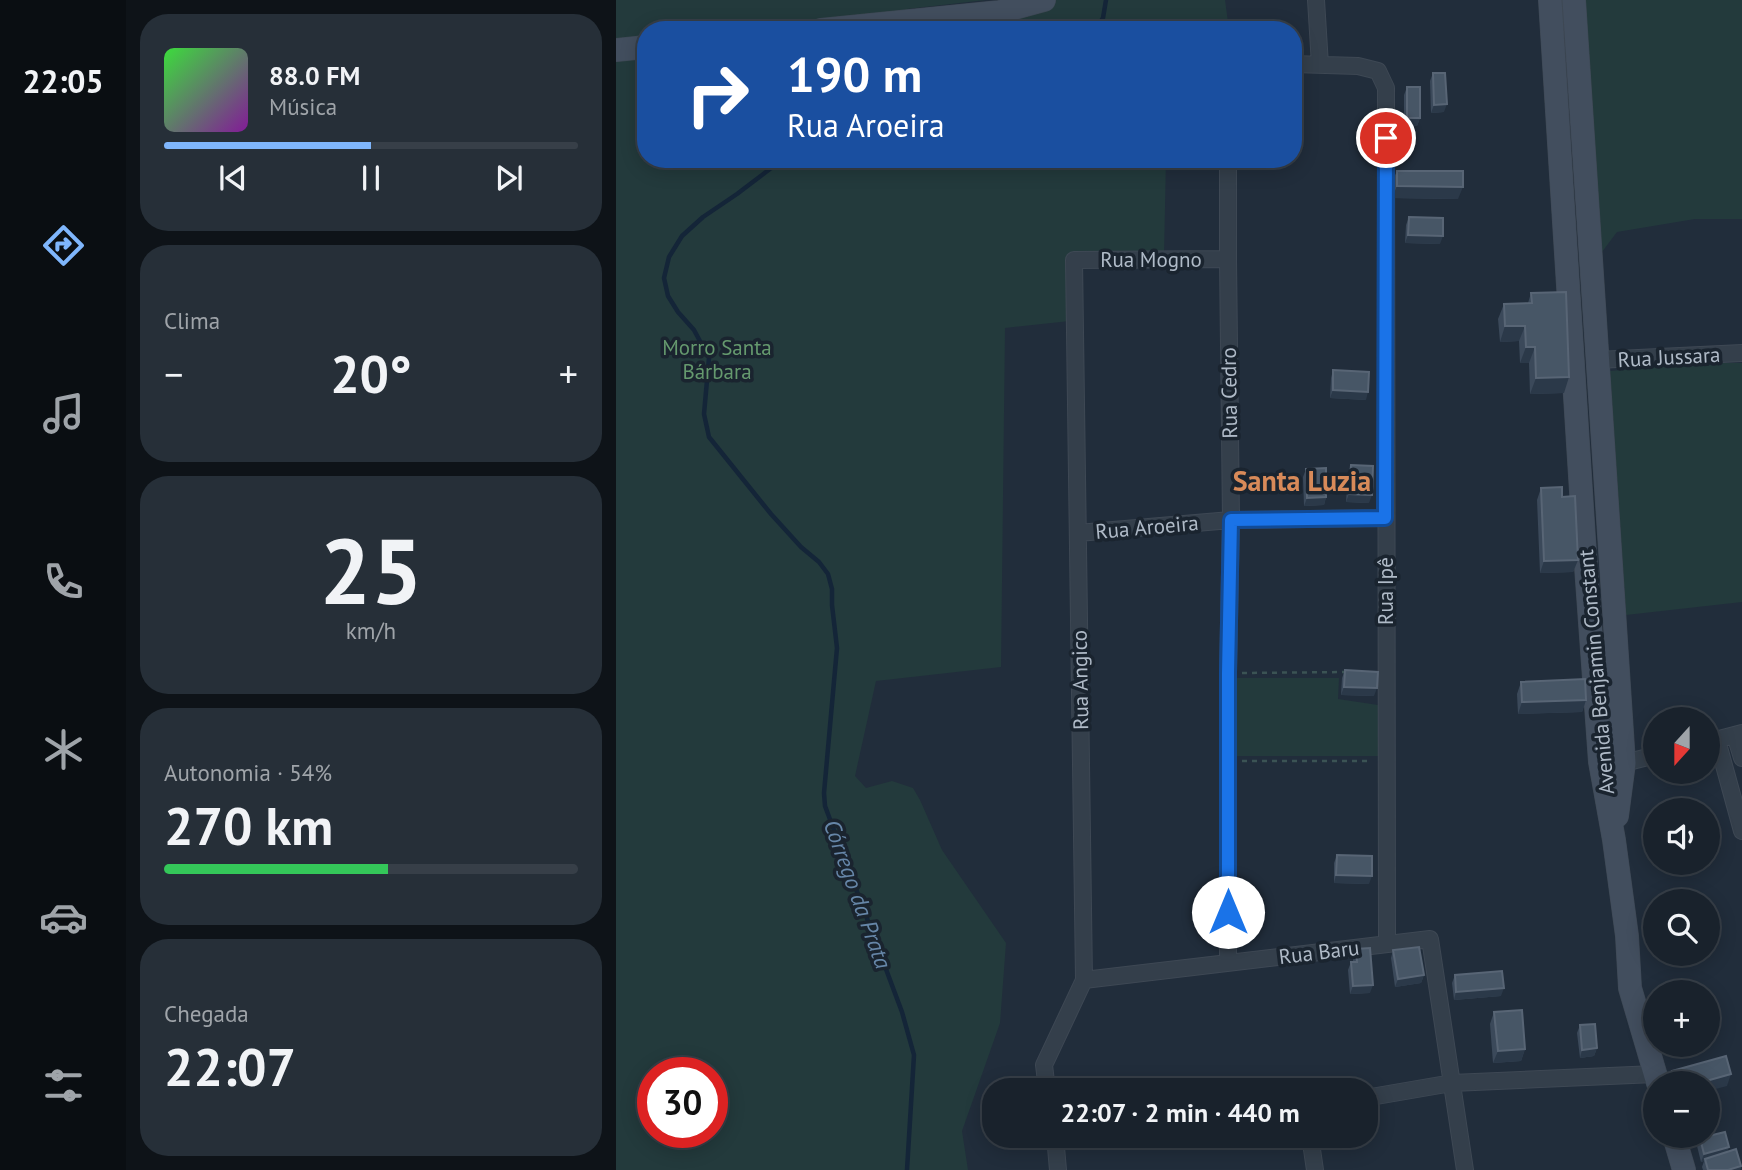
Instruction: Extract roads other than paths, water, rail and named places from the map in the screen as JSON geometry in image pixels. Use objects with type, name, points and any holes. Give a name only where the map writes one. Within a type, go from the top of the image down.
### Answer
[{"type":"street","points":[[910,21],[1000,12],[1044,0]]},
{"type":"street","points":[[1302,64],[1320,65],[1317,0]]},
{"type":"street","points":[[1550,8],[1575,7]]},
{"type":"street","name":"Avenida Benjamin Constant","points":[[1575,7],[1624,763],[1614,840]]},
{"type":"street","name":"Avenida Benjamin Constant","points":[[1550,8],[1600,762],[1614,840]]},
{"type":"street","points":[[616,50],[637,48]]},
{"type":"street","name":"Rua Ipê","points":[[1320,65],[1358,66],[1378,71],[1386,88],[1387,944]]},
{"type":"street","name":"Rua Cedro","points":[[1228,168],[1231,520],[1228,962]]},
{"type":"street","name":"Rua Mogno","points":[[1074,260],[1228,259]]},
{"type":"street","name":"Rua Angico","points":[[1046,1078],[1044,1065],[1084,980],[1074,260]]},
{"type":"street","name":"Rua Jussara","points":[[1597,360],[1742,354]]},
{"type":"street","name":"Rua Aroeira","points":[[1078,533],[1231,520],[1385,518]]},
{"type":"street","points":[[1584,539],[1609,537]]},
{"type":"street","points":[[1720,739],[1739,734],[1742,758]]},
{"type":"street","points":[[1600,762],[1624,763],[1643,758]]},
{"type":"street","points":[[1720,765],[1742,831]]},
{"type":"street","points":[[1614,840],[1627,936],[1630,988],[1655,1071]]},
{"type":"street","name":"Rua Baru","points":[[1084,980],[1430,939],[1452,1083]]},
{"type":"street","points":[[1378,1096],[1452,1083],[1643,1079]]},
{"type":"street","points":[[1452,1083],[1465,1170]]},
{"type":"street","points":[[1056,1148],[1058,1170]]},
{"type":"street","points":[[1312,1148],[1315,1170]]},
{"type":"street","points":[[1678,1148],[1684,1170]]},
{"type":"waterway","points":[[1101,21],[1106,0]]},
{"type":"waterway","name":"Córrego da Prata","points":[[771,168],[703,217],[682,236],[669,257],[664,278],[668,296],[694,330],[709,358],[704,414],[709,437],[771,514],[828,574],[832,589],[837,648],[825,806],[902,1012],[914,1055],[907,1170]]},
{"type":"district","name":"Santa Luzia","points":[[1302,480]]},
{"type":"park label","name":"Morro Santa Bárbara","points":[[717,359]]}]
